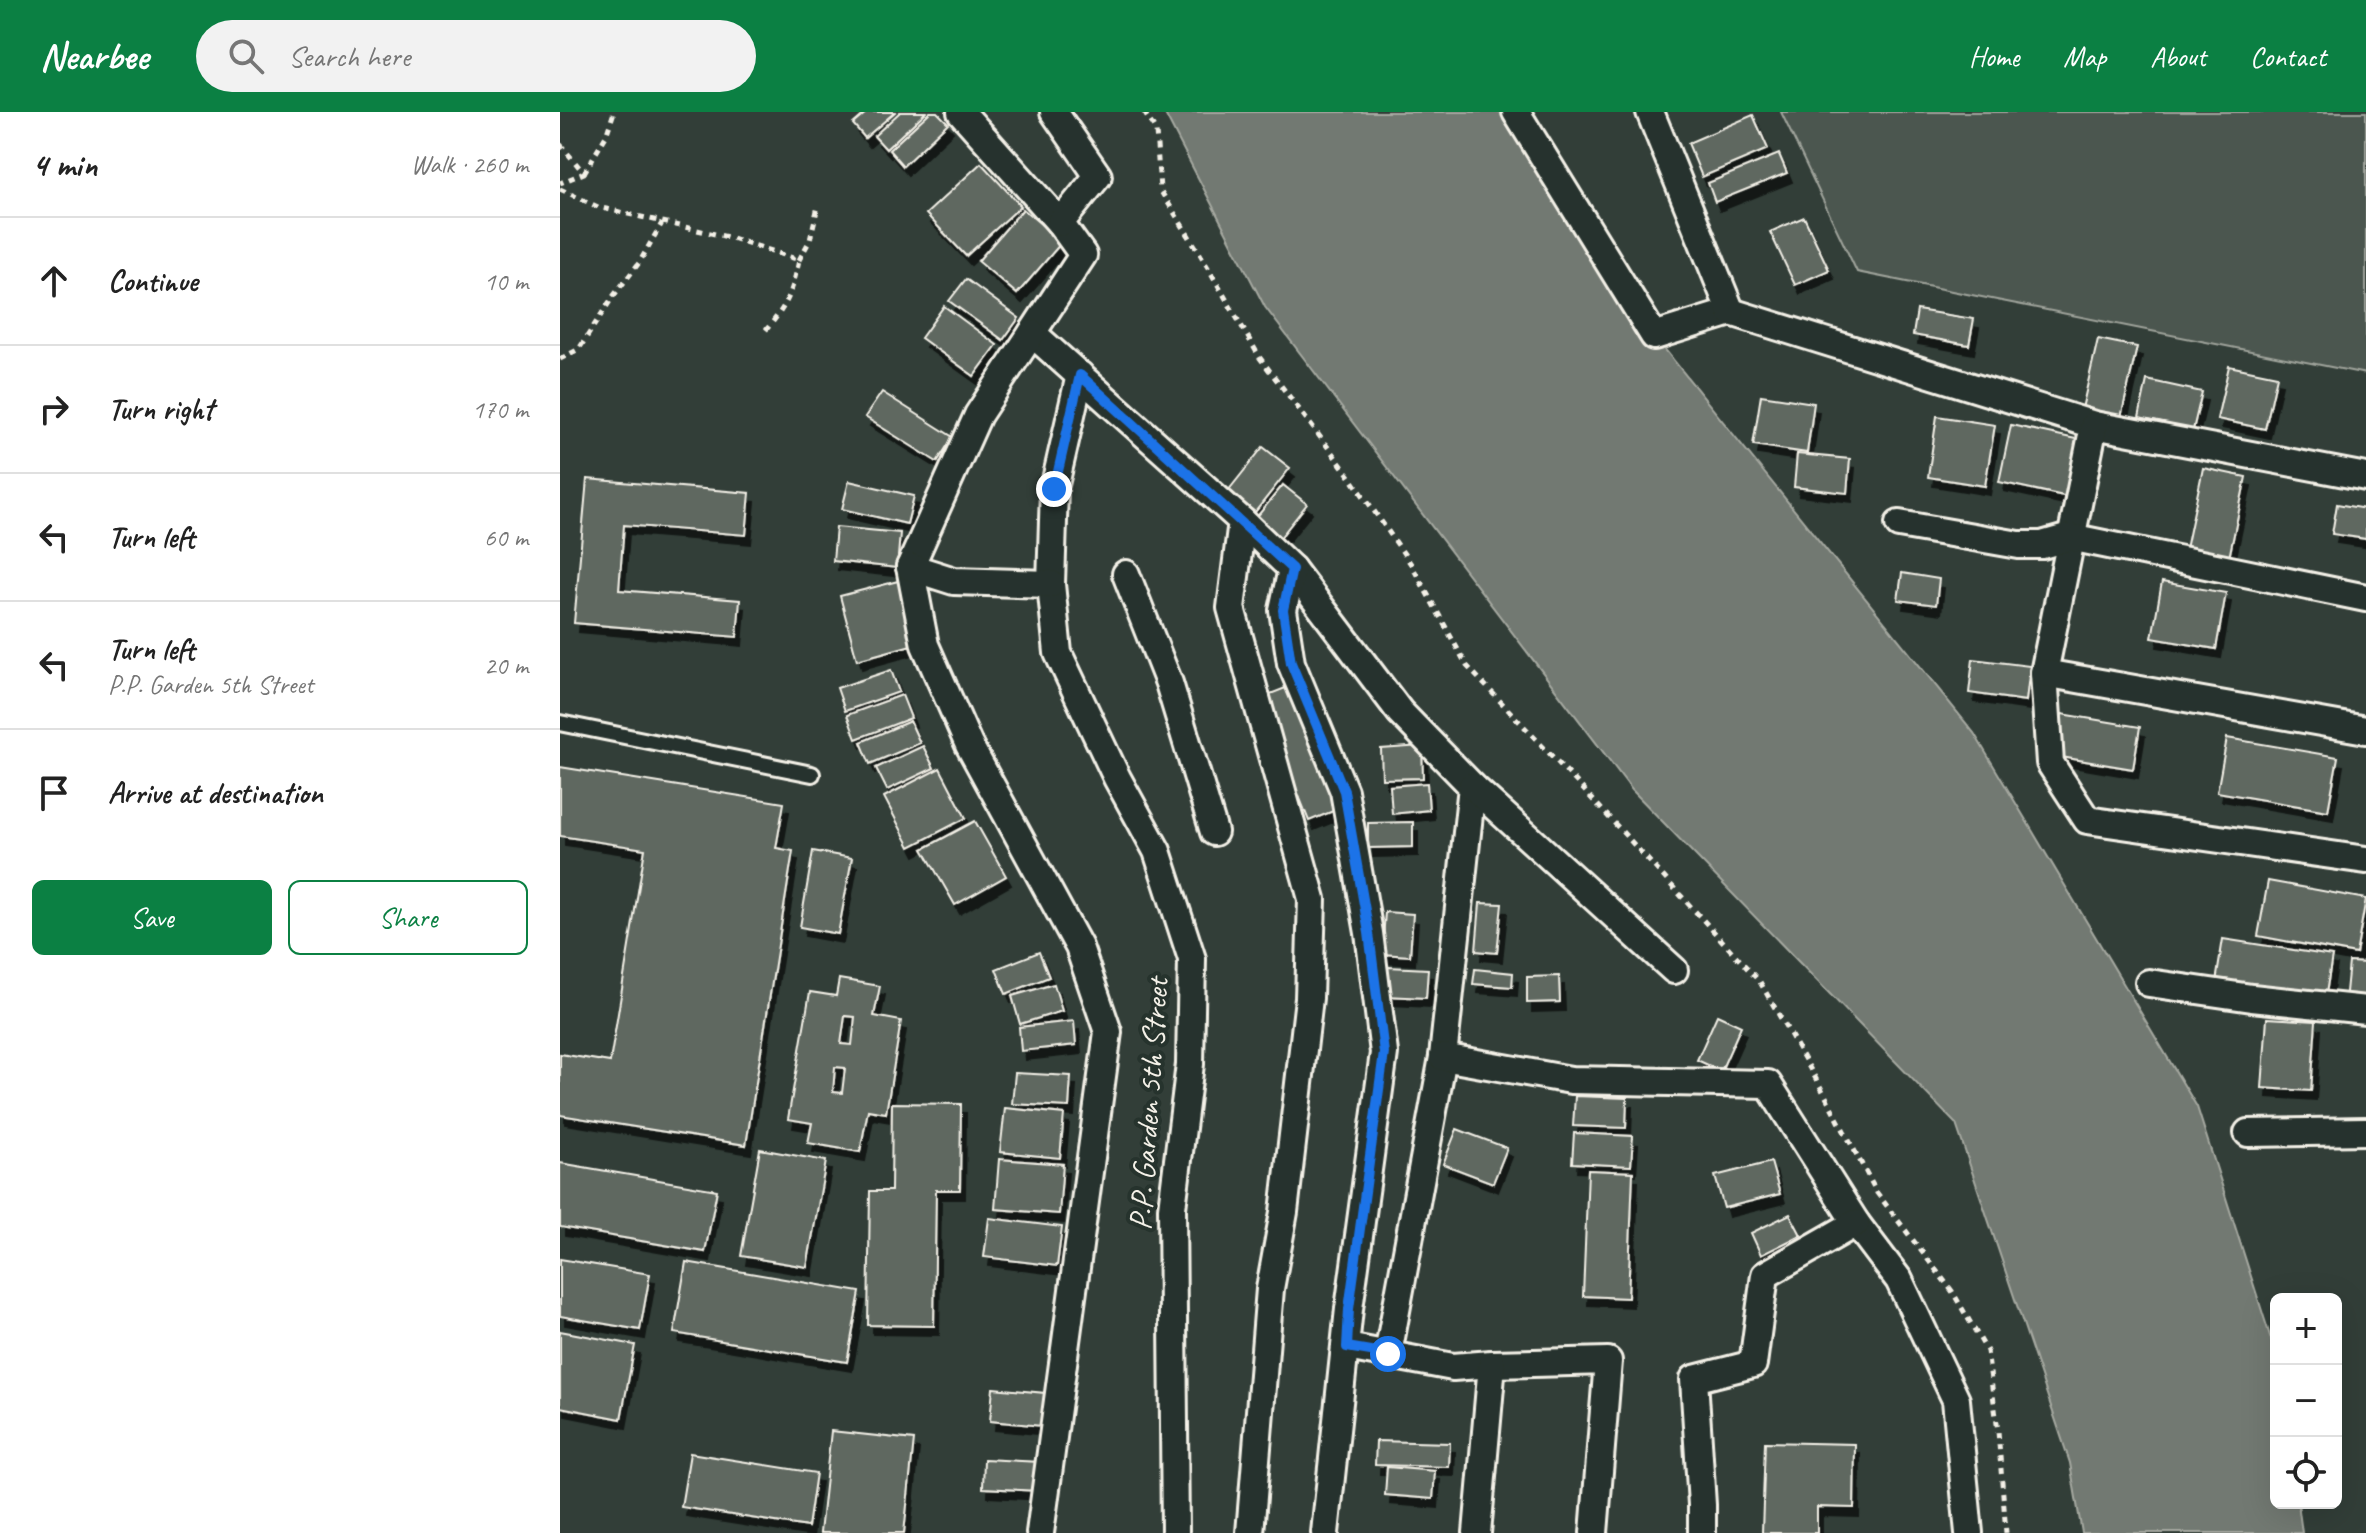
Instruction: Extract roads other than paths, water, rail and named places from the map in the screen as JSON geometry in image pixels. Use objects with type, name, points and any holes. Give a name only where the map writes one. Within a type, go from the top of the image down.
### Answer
[{"type":"street","points":[[961,112],[1060,223],[1083,255],[978,415],[910,567],[925,645],[969,745],[1079,947],[1108,1032],[1040,1533]]},
{"type":"street","points":[[1054,112],[1098,176],[1060,223]]},
{"type":"street","points":[[1516,112],[1654,336],[1731,312],[2094,425],[2366,477]]},
{"type":"street","points":[[1650,112],[1731,312]]},
{"type":"street","points":[[1032,333],[1292,569],[1400,712],[1472,786],[1674,970]]},
{"type":"street","name":"P.P. Garden 5th Street","points":[[1080,375],[1054,489],[1051,584],[1058,653],[1117,778],[1157,851],[1192,959],[1190,1064],[1172,1208],[1175,1533]]},
{"type":"street","points":[[2094,425],[2044,673],[2050,763],[2087,820],[2366,860]]},
{"type":"street","points":[[1242,521],[1231,608],[1312,899],[1309,998],[1284,1212],[1270,1289],[1250,1533]]},
{"type":"street","points":[[1899,524],[2019,545],[2042,545],[2070,537],[2366,598]]},
{"type":"street","points":[[910,567],[954,581],[1051,584]]},
{"type":"street","points":[[1292,569],[1283,610],[1291,663],[1344,791],[1369,933],[1384,1053],[1349,1309],[1325,1533]]},
{"type":"street","points":[[1126,574],[1169,683],[1214,832]]},
{"type":"street","points":[[2044,673],[2366,730]]},
{"type":"street","points":[[1388,1354],[1443,1057],[1472,786]]},
{"type":"street","points":[[2149,983],[2366,1010]]},
{"type":"street","points":[[1443,1057],[1571,1080],[1768,1084],[1856,1223],[1899,1280],[1956,1400],[1969,1533]]},
{"type":"street","points":[[2248,1133],[2366,1131]]},
{"type":"street","points":[[1702,1533],[1694,1379],[1753,1364],[1765,1275],[1856,1223]]},
{"type":"street","points":[[1347,1347],[1453,1367],[1608,1361],[1594,1533]]},
{"type":"street","points":[[1477,1533],[1492,1364]]},
{"type":"lane","points":[[560,723],[812,774]]}]
